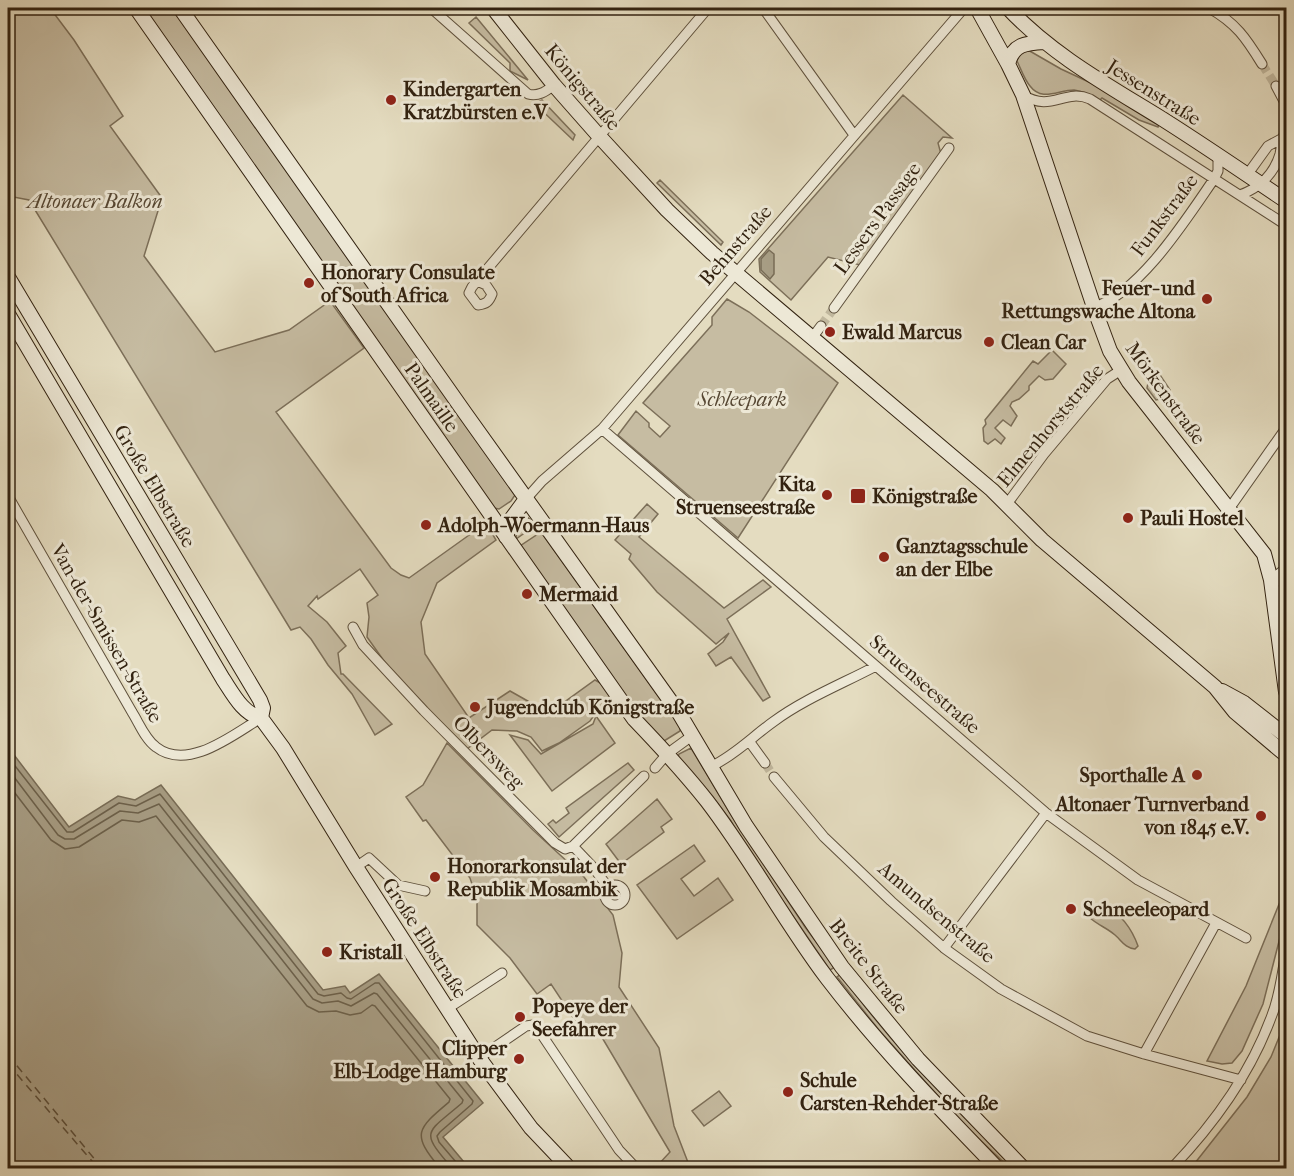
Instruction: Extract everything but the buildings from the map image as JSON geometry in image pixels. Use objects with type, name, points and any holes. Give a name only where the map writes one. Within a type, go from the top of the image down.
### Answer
[{"type":"main road","name":"Palmaille","points":[[137,8],[634,719],[706,800]]},
{"type":"main road","name":"Palmaille","points":[[180,8],[693,735],[712,766]]},
{"type":"main road","name":"Königstraße","points":[[493,8],[598,136],[667,210],[735,273],[1007,504],[1042,540],[1215,687],[1236,712],[1287,755]]},
{"type":"main road","name":"Mörkenstraße","points":[[977,8],[1023,95],[1110,351],[1120,370],[1264,554],[1271,580],[1287,692]]},
{"type":"main road","name":"Jessenstraße","points":[[1008,8],[1044,42],[1079,68],[1287,201]]},
{"type":"main road","points":[[1008,64],[1012,53],[1019,45],[1028,42],[1044,42]]},
{"type":"main road","name":"Große Elbstraße","points":[[8,277],[260,700],[261,718]]},
{"type":"main road","name":"Große Elbstraße","points":[[8,314],[211,661],[246,710],[253,716],[261,718],[283,748],[356,867],[479,1058],[524,1119],[569,1168]]},
{"type":"main road","points":[[506,537],[512,518],[526,499]]},
{"type":"main road","name":"Königstraße","points":[[1215,687],[1244,703],[1287,736]]},
{"type":"main road","name":"Breite Straße","points":[[712,766],[746,826],[842,967],[918,1059],[1023,1168]]},
{"type":"main road","name":"Breite Straße","points":[[706,800],[793,928],[848,1003],[927,1095],[997,1168]]},
{"type":"street","points":[[431,8],[528,94],[534,96],[543,94],[555,85]]},
{"type":"street","points":[[477,281],[708,8]]},
{"type":"street","points":[[763,8],[855,135]]},
{"type":"street","name":"Behnstraße","points":[[526,499],[602,429],[964,8]]},
{"type":"street","points":[[1209,8],[1228,19],[1239,29],[1262,64]]},
{"type":"street","points":[[1276,86],[1287,105]]},
{"type":"street","name":"Jessenstraße","points":[[1023,95],[1040,103],[1076,96],[1090,99],[1287,225]]},
{"type":"street","points":[[1247,175],[1268,146],[1284,135]]},
{"type":"street","points":[[1240,195],[1257,189],[1261,184],[1280,154],[1284,135]]},
{"type":"street","name":"Lessers Passage","points":[[834,308],[949,148]]},
{"type":"street","name":"Funkstraße","points":[[1094,307],[1114,297],[1147,269],[1214,179],[1218,171],[1218,156]]},
{"type":"street","points":[[812,338],[821,326]]},
{"type":"street","name":"Elmenhorststraße","points":[[1007,504],[1044,454],[1107,379],[1120,370]]},
{"type":"street","points":[[1229,509],[1287,428]]},
{"type":"street","name":"Struenseestraße","points":[[602,429],[1046,813],[1138,880],[1246,938]]},
{"type":"street","name":"Van-der-Smissen-Straße","points":[[8,496],[132,712],[156,747],[180,755],[198,753],[261,718]]},
{"type":"street","points":[[1271,580],[1287,568]]},
{"type":"street","points":[[1271,580],[1287,582]]},
{"type":"street","points":[[1276,614],[1287,594]]},
{"type":"street","name":"Olbersweg","points":[[353,627],[370,654],[512,801],[555,843],[565,849],[573,846],[608,887]]},
{"type":"street","points":[[712,766],[727,759],[771,723],[794,708],[876,666]]},
{"type":"street","points":[[655,768],[667,754],[693,735]]},
{"type":"street","points":[[749,741],[765,763]]},
{"type":"street","points":[[573,846],[644,776]]},
{"type":"street","name":"Amundsenstraße","points":[[774,777],[824,837],[897,907],[944,948],[1001,989],[1087,1036],[1241,1080]]},
{"type":"street","points":[[944,948],[1046,813]]},
{"type":"street","points":[[356,867],[369,858],[398,885],[425,891]]},
{"type":"street","points":[[1144,1054],[1216,922]]},
{"type":"street","points":[[1172,1168],[1215,1119],[1256,1054],[1272,1016],[1287,952]]},
{"type":"street","points":[[447,1009],[502,973]]},
{"type":"street","points":[[479,1058],[526,1026],[533,1025],[619,1150],[636,1168]]},
{"type":"green space","name":"Altonaer Balkon","points":[[8,8],[50,8],[74,40],[123,116],[110,126],[162,198],[144,256],[215,352],[289,330],[330,301],[364,348],[276,412],[391,568],[409,578],[486,523],[496,540],[437,583],[421,622],[425,654],[469,718],[510,691],[549,713],[595,680],[602,684],[614,701],[598,710],[590,721],[559,743],[542,751],[531,737],[517,731],[492,730],[467,749],[389,668],[367,637],[369,617],[367,603],[378,595],[360,569],[318,599],[317,596],[308,606],[327,622],[346,646],[338,653],[341,674],[392,724],[375,735],[352,694],[328,665],[311,639],[300,627],[291,630],[29,200],[8,196]]},
{"type":"green space","points":[[144,8],[173,8],[190,29],[515,495],[511,501],[499,509],[494,508]]},
{"type":"green space","points":[[476,17],[528,80],[510,71],[510,63],[469,23]]},
{"type":"green space","points":[[1028,50],[1061,69],[1106,90],[1159,124],[1158,127],[1139,120],[1102,98],[1099,101],[1081,91],[1068,90],[1045,94],[1035,91],[1026,80],[1017,61],[1019,52]]},
{"type":"green space","points":[[903,95],[952,138],[943,137],[938,143],[941,154],[860,265],[828,257],[791,300],[760,272],[759,259]]},
{"type":"green space","points":[[542,100],[575,135],[573,140],[535,104]]},
{"type":"green space","points":[[660,180],[723,242],[721,245],[657,183]]},
{"type":"green space","name":"Schleepark","points":[[727,299],[749,312],[838,383],[738,538],[618,435],[636,411],[660,437],[670,426],[643,403],[712,325],[712,317]]},
{"type":"green space","points":[[1052,350],[1066,364],[1053,379],[1045,380],[1039,376],[1029,386],[1029,390],[1012,402],[1010,406],[1017,416],[1011,426],[1003,420],[995,428],[1005,438],[1001,444],[995,439],[988,444],[984,441],[985,420],[1033,361],[1038,364]]},
{"type":"green space","points":[[1160,375],[1170,390],[1156,400],[1147,388],[1148,383]]},
{"type":"green space","points":[[647,504],[658,514],[639,537],[724,608],[763,580],[771,587],[727,619],[770,697],[763,701],[731,657],[716,666],[708,654],[723,642],[729,633],[716,644],[657,592],[629,559],[631,554],[615,540]]},
{"type":"green space","points":[[524,514],[536,525],[516,539],[517,523],[520,515]]},
{"type":"green space","points":[[541,532],[680,726],[680,731],[664,741],[638,714],[520,546]]},
{"type":"green space","points":[[596,716],[615,743],[552,791],[510,735],[528,740],[541,754],[593,724]]},
{"type":"green space","points":[[447,743],[533,830],[584,877],[613,915],[622,953],[619,987],[659,1048],[674,1126],[689,1165],[686,1167],[673,1169],[657,1166],[670,1152],[597,1029],[584,1034],[551,984],[537,994],[510,958],[477,925],[477,899],[470,878],[406,797],[423,785]]},
{"type":"green space","points":[[691,748],[730,813],[805,927],[835,967],[830,970],[741,840],[731,821],[678,757],[679,754]]},
{"type":"green space","points":[[628,763],[634,770],[559,837],[548,824],[553,820],[556,823],[569,813],[566,808]]},
{"type":"green space","points":[[657,799],[672,819],[661,827],[664,832],[621,864],[606,844]]},
{"type":"green space","points":[[694,845],[705,861],[681,879],[694,896],[718,878],[733,900],[677,939],[637,885]]},
{"type":"green space","points":[[1286,887],[1286,914],[1263,1004],[1242,1051],[1232,1063],[1207,1061],[1246,986]]},
{"type":"green space","points":[[1104,906],[1115,912],[1129,927],[1138,946],[1135,949],[1126,946],[1090,918],[1091,908]]},
{"type":"green space","points":[[841,974],[902,1051],[1014,1168],[1010,1168],[965,1126],[879,1030],[837,977]]},
{"type":"green space","points":[[1286,1020],[1286,1157],[1272,1168],[1191,1168],[1247,1097],[1271,1057]]},
{"type":"green space","points":[[719,1091],[731,1106],[704,1126],[692,1111]]},
{"type":"water","points":[[769,250],[774,254],[774,274],[770,279],[761,270],[761,259]]},
{"type":"water","points":[[8,747],[69,827],[118,796],[135,800],[161,785],[323,990],[345,986],[350,993],[379,974],[483,1103],[443,1137],[469,1168],[8,1168]]},
{"type":"ferry route","points":[[8,1055],[102,1168]]},
{"type":"ferry route","points":[[8,1064],[98,1168]]},
{"type":"tunnel","points":[[1262,64],[1276,86]]},
{"type":"tunnel","points":[[821,326],[834,308]]},
{"type":"tunnel","points":[[765,763],[774,777]]},
{"type":"place","name":"Kindergarten Kratzbürsten e.V","points":[[391,100]]},
{"type":"place","name":"Honorary Consulate of South Africa","points":[[309,283]]},
{"type":"place","name":"Feuer- und Rettungswache Altona","points":[[1207,299]]},
{"type":"place","name":"Ewald Marcus","points":[[830,332]]},
{"type":"place","name":"Clean Car","points":[[989,342]]},
{"type":"place","name":"Kita Struenseestraße","points":[[827,495]]},
{"type":"place","name":"Königstraße","points":[[858,496]]},
{"type":"place","name":"Pauli Hostel","points":[[1128,518]]},
{"type":"place","name":"Adolph-Woermann-Haus","points":[[426,525]]},
{"type":"place","name":"Ganztagsschule an der Elbe","points":[[884,557]]},
{"type":"place","name":"Mermaid","points":[[527,594]]},
{"type":"place","name":"Jugendclub Königstraße","points":[[475,707]]},
{"type":"place","name":"Sporthalle A","points":[[1197,775]]},
{"type":"place","name":"Altonaer Turnverband von 1845 e.V.","points":[[1261,816]]},
{"type":"place","name":"Honorarkonsulat der Republik Mosambik","points":[[435,877]]},
{"type":"place","name":"Schneeleopard","points":[[1071,909]]},
{"type":"place","name":"Kristall","points":[[327,952]]},
{"type":"place","name":"Popeye der Seefahrer","points":[[520,1017]]},
{"type":"place","name":"Clipper Elb-Lodge Hamburg","points":[[519,1059]]},
{"type":"place","name":"Schule Carsten-Rehder-Straße","points":[[788,1092]]}]
